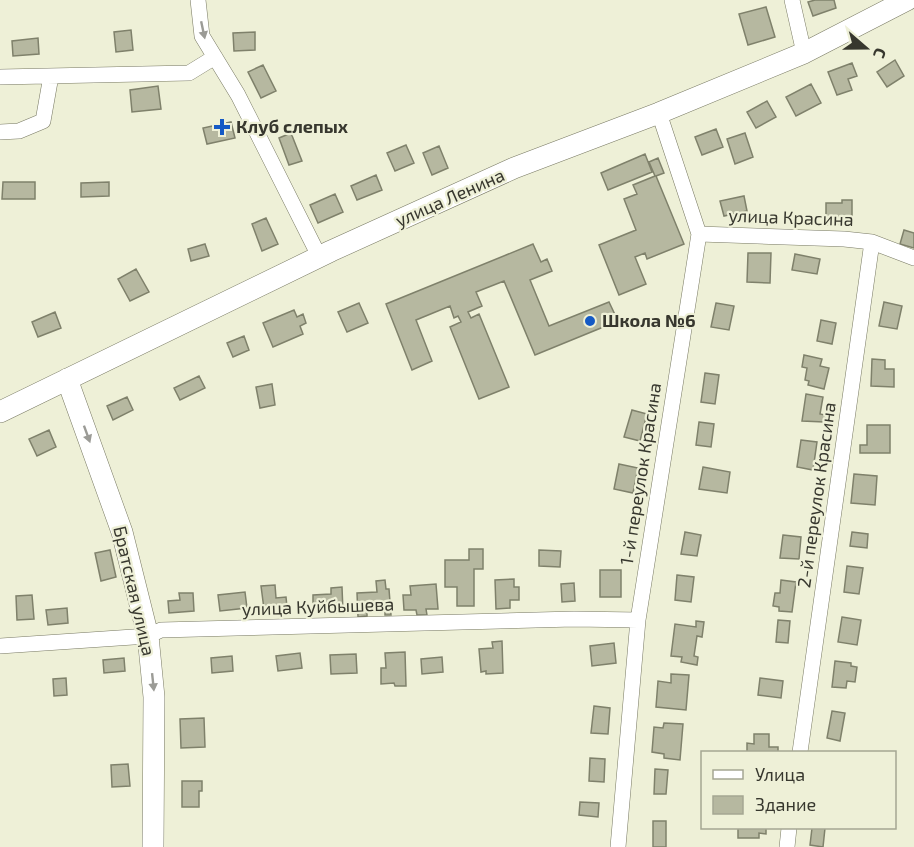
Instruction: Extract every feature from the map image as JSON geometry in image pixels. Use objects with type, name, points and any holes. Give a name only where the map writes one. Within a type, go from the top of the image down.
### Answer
[{"type":"main road","name":"улица Ленина","points":[[0,412],[320,258],[514,168],[659,113],[804,53],[907,0]]},
{"type":"main road","name":"Братская улица","points":[[67,379],[122,532],[148,636],[154,697],[153,847]]},
{"type":"street","points":[[198,0],[202,36],[238,95],[320,258]]},
{"type":"street","points":[[792,0],[804,53]]},
{"type":"street","points":[[0,77],[189,73],[215,57]]},
{"type":"street","points":[[0,132],[19,131],[43,121],[51,76]]},
{"type":"street","name":"1-й переулок Красина","points":[[618,847],[638,620],[699,234],[659,113]]},
{"type":"street","name":"улица Красина","points":[[699,234],[844,238],[872,242],[914,258]]},
{"type":"street","name":"2-й переулок Красина","points":[[800,751],[872,242]]},
{"type":"street","name":"улица Куйбышева","points":[[0,646],[148,636],[161,630],[574,619],[638,620]]},
{"type":"street","points":[[787,847],[789,829]]},
{"type":"building","points":[[834,0],[836,8],[813,16],[808,2]]},
{"type":"building","points":[[766,7],[775,37],[748,45],[739,14]]},
{"type":"building","points":[[131,30],[133,50],[116,52],[114,32]]},
{"type":"building","points":[[255,32],[255,50],[234,51],[233,33]]},
{"type":"building","points":[[38,38],[39,54],[13,56],[12,41]]},
{"type":"building","points":[[895,60],[904,76],[887,87],[877,72]]},
{"type":"building","points":[[852,63],[857,76],[848,79],[852,90],[837,95],[828,72]]},
{"type":"building","points":[[263,65],[276,91],[261,98],[248,72]]},
{"type":"building","points":[[811,84],[821,103],[796,116],[786,97]]},
{"type":"building","points":[[158,86],[161,109],[132,112],[130,90]]},
{"type":"building","points":[[767,101],[776,117],[756,128],[747,112]]},
{"type":"building","points":[[231,122],[235,138],[207,144],[203,128]]},
{"type":"building","points":[[716,129],[723,147],[702,155],[695,137]]},
{"type":"building","points":[[291,133],[302,161],[289,165],[279,138]]},
{"type":"building","points":[[745,133],[753,157],[735,164],[727,139]]},
{"type":"building","points":[[406,145],[414,163],[395,171],[387,153]]},
{"type":"building","points":[[439,146],[448,168],[432,175],[423,153]]},
{"type":"building","points":[[645,154],[652,172],[608,190],[601,173]]},
{"type":"building","points":[[658,158],[664,173],[656,176],[684,244],[647,259],[645,253],[635,257],[646,284],[619,295],[599,245],[636,230],[624,199],[637,194],[633,185],[655,176],[649,162]]},
{"type":"building","points":[[376,175],[382,190],[357,200],[351,186]]},
{"type":"building","points":[[3,182],[35,182],[35,199],[2,199]]},
{"type":"building","points":[[109,182],[109,196],[81,197],[81,183]]},
{"type":"building","points":[[335,194],[343,212],[318,223],[310,205]]},
{"type":"building","points":[[744,196],[747,211],[724,216],[720,201]]},
{"type":"building","points":[[842,200],[852,200],[852,224],[826,225],[826,203],[842,203]]},
{"type":"building","points":[[266,218],[278,244],[262,251],[252,224]]},
{"type":"building","points":[[904,230],[914,233],[914,248],[900,244]]},
{"type":"building","points":[[205,244],[209,256],[191,261],[188,249]]},
{"type":"building","name":"Школа №6","points":[[533,244],[541,262],[547,259],[552,271],[530,280],[549,326],[609,302],[618,321],[535,355],[504,281],[476,292],[482,306],[468,312],[471,318],[479,314],[509,387],[479,399],[450,327],[461,322],[458,316],[454,318],[450,306],[416,320],[432,361],[412,370],[386,304]]},
{"type":"building","points":[[748,253],[771,253],[770,283],[747,282]]},
{"type":"building","points":[[795,254],[820,259],[817,274],[792,270]]},
{"type":"building","points":[[136,269],[149,292],[130,301],[118,279]]},
{"type":"building","points":[[884,302],[902,306],[897,329],[879,326]]},
{"type":"building","points":[[359,303],[368,323],[347,332],[338,312]]},
{"type":"building","points":[[716,303],[734,306],[729,330],[711,327]]},
{"type":"building","points":[[294,310],[297,317],[303,314],[306,323],[300,326],[303,334],[273,347],[263,323]]},
{"type":"building","points":[[55,312],[61,328],[38,337],[32,322]]},
{"type":"building","points":[[821,320],[836,323],[832,344],[817,341]]},
{"type":"building","points":[[244,336],[249,350],[233,357],[227,343]]},
{"type":"building","points":[[804,355],[822,359],[820,366],[829,368],[824,389],[808,385],[809,381],[805,380],[807,368],[802,367]]},
{"type":"building","points":[[872,359],[885,360],[885,369],[894,369],[894,387],[871,386]]},
{"type":"building","points":[[705,373],[719,375],[715,404],[701,402]]},
{"type":"building","points":[[199,376],[205,388],[180,400],[174,388]]},
{"type":"building","points":[[272,384],[275,405],[260,408],[256,387]]},
{"type":"building","points":[[806,394],[823,397],[820,414],[825,415],[824,422],[802,421]]},
{"type":"building","points":[[127,397],[133,410],[113,420],[107,406]]},
{"type":"building","points":[[632,410],[647,414],[640,441],[624,437]]},
{"type":"building","points":[[699,422],[714,424],[711,447],[696,445]]},
{"type":"building","points":[[867,425],[890,425],[890,453],[860,453],[860,445],[867,445]]},
{"type":"building","points":[[49,430],[56,447],[37,456],[29,439]]},
{"type":"building","points":[[801,440],[817,442],[813,470],[797,467]]},
{"type":"building","points":[[619,464],[638,468],[633,493],[614,489]]},
{"type":"building","points":[[703,467],[730,472],[727,493],[699,489]]},
{"type":"building","points":[[854,474],[877,476],[875,505],[851,503]]},
{"type":"building","points":[[685,532],[701,535],[697,556],[681,554]]},
{"type":"building","points":[[852,532],[868,534],[867,548],[850,546]]},
{"type":"building","points":[[783,535],[801,537],[799,559],[780,558]]},
{"type":"building","points":[[469,549],[483,549],[483,569],[474,569],[474,606],[457,606],[457,587],[445,587],[445,560],[469,560]]},
{"type":"building","points":[[110,550],[116,577],[101,581],[95,553]]},
{"type":"building","points":[[539,550],[561,551],[560,567],[539,566]]},
{"type":"building","points":[[847,566],[863,568],[859,594],[844,592]]},
{"type":"building","points":[[600,570],[621,570],[621,597],[600,597]]},
{"type":"building","points":[[677,575],[694,577],[691,602],[675,600]]},
{"type":"building","points":[[514,579],[514,587],[519,587],[519,600],[510,600],[510,608],[496,609],[495,580]]},
{"type":"building","points":[[385,580],[386,589],[389,589],[391,615],[385,615],[385,606],[367,608],[367,616],[358,617],[357,593],[377,592],[376,581]]},
{"type":"building","points":[[781,580],[796,582],[792,612],[779,611],[779,607],[773,606],[775,593],[780,593]]},
{"type":"building","points":[[574,583],[575,601],[562,602],[561,584]]},
{"type":"building","points":[[436,584],[438,609],[426,609],[427,615],[417,615],[416,610],[404,610],[403,595],[411,595],[410,586]]},
{"type":"building","points":[[275,585],[276,598],[286,597],[287,607],[264,609],[261,586]]},
{"type":"building","points":[[342,587],[343,612],[334,613],[334,607],[313,608],[313,595],[331,594],[331,588]]},
{"type":"building","points":[[245,592],[247,608],[220,611],[218,595]]},
{"type":"building","points":[[179,593],[193,593],[194,611],[169,613],[168,601],[180,600]]},
{"type":"building","points":[[32,595],[34,619],[17,620],[16,596]]},
{"type":"building","points":[[67,608],[68,623],[48,625],[46,610]]},
{"type":"building","points":[[842,617],[861,620],[857,645],[838,642]]},
{"type":"building","points":[[778,620],[790,621],[788,643],[776,642]]},
{"type":"building","points":[[696,621],[704,622],[702,637],[697,636],[694,656],[698,657],[697,665],[681,662],[682,657],[671,656],[675,624],[696,627]]},
{"type":"building","points":[[502,641],[503,673],[481,672],[479,649],[493,648],[492,642]]},
{"type":"building","points":[[614,643],[616,663],[592,666],[590,646]]},
{"type":"building","points":[[405,652],[406,686],[395,686],[394,683],[381,684],[381,668],[386,668],[385,653]]},
{"type":"building","points":[[300,653],[302,668],[278,671],[276,656]]},
{"type":"building","points":[[356,654],[357,673],[331,674],[330,655]]},
{"type":"building","points":[[232,656],[233,671],[212,673],[211,658]]},
{"type":"building","points":[[442,657],[443,672],[422,674],[421,659]]},
{"type":"building","points":[[124,658],[125,671],[104,673],[103,660]]},
{"type":"building","points":[[835,661],[851,663],[851,666],[857,667],[855,682],[847,681],[846,688],[832,687]]},
{"type":"building","points":[[671,674],[689,675],[686,710],[656,707],[658,681],[671,683]]},
{"type":"building","points":[[66,678],[67,695],[54,696],[53,679]]},
{"type":"building","points":[[760,678],[783,681],[781,698],[758,695]]},
{"type":"building","points":[[594,706],[610,708],[608,734],[591,733]]},
{"type":"building","points":[[832,711],[845,713],[840,741],[827,738]]},
{"type":"building","points":[[204,718],[205,747],[181,748],[180,719]]},
{"type":"building","points":[[664,723],[683,724],[680,760],[664,758],[664,754],[652,752],[654,727],[663,728]]},
{"type":"building","points":[[754,734],[769,734],[769,747],[778,747],[778,751],[747,751],[747,743],[754,744]]},
{"type":"building","points":[[590,758],[605,759],[604,782],[589,781]]},
{"type":"building","points":[[128,764],[130,786],[112,787],[111,765]]},
{"type":"building","points":[[655,769],[668,770],[666,794],[654,794]]},
{"type":"building","points":[[182,781],[202,781],[202,791],[199,791],[199,807],[182,807]]},
{"type":"building","points":[[580,802],[599,803],[598,817],[579,815]]},
{"type":"building","points":[[653,821],[666,821],[666,847],[653,847]]},
{"type":"building","points":[[738,829],[766,829],[766,834],[759,833],[759,838],[738,838]]},
{"type":"building","points":[[812,829],[825,829],[823,847],[810,845]]},
{"type":"place","name":"Клуб слепых","points":[[222,127]]},
{"type":"place","name":"Школа №6","points":[[590,321]]}]
